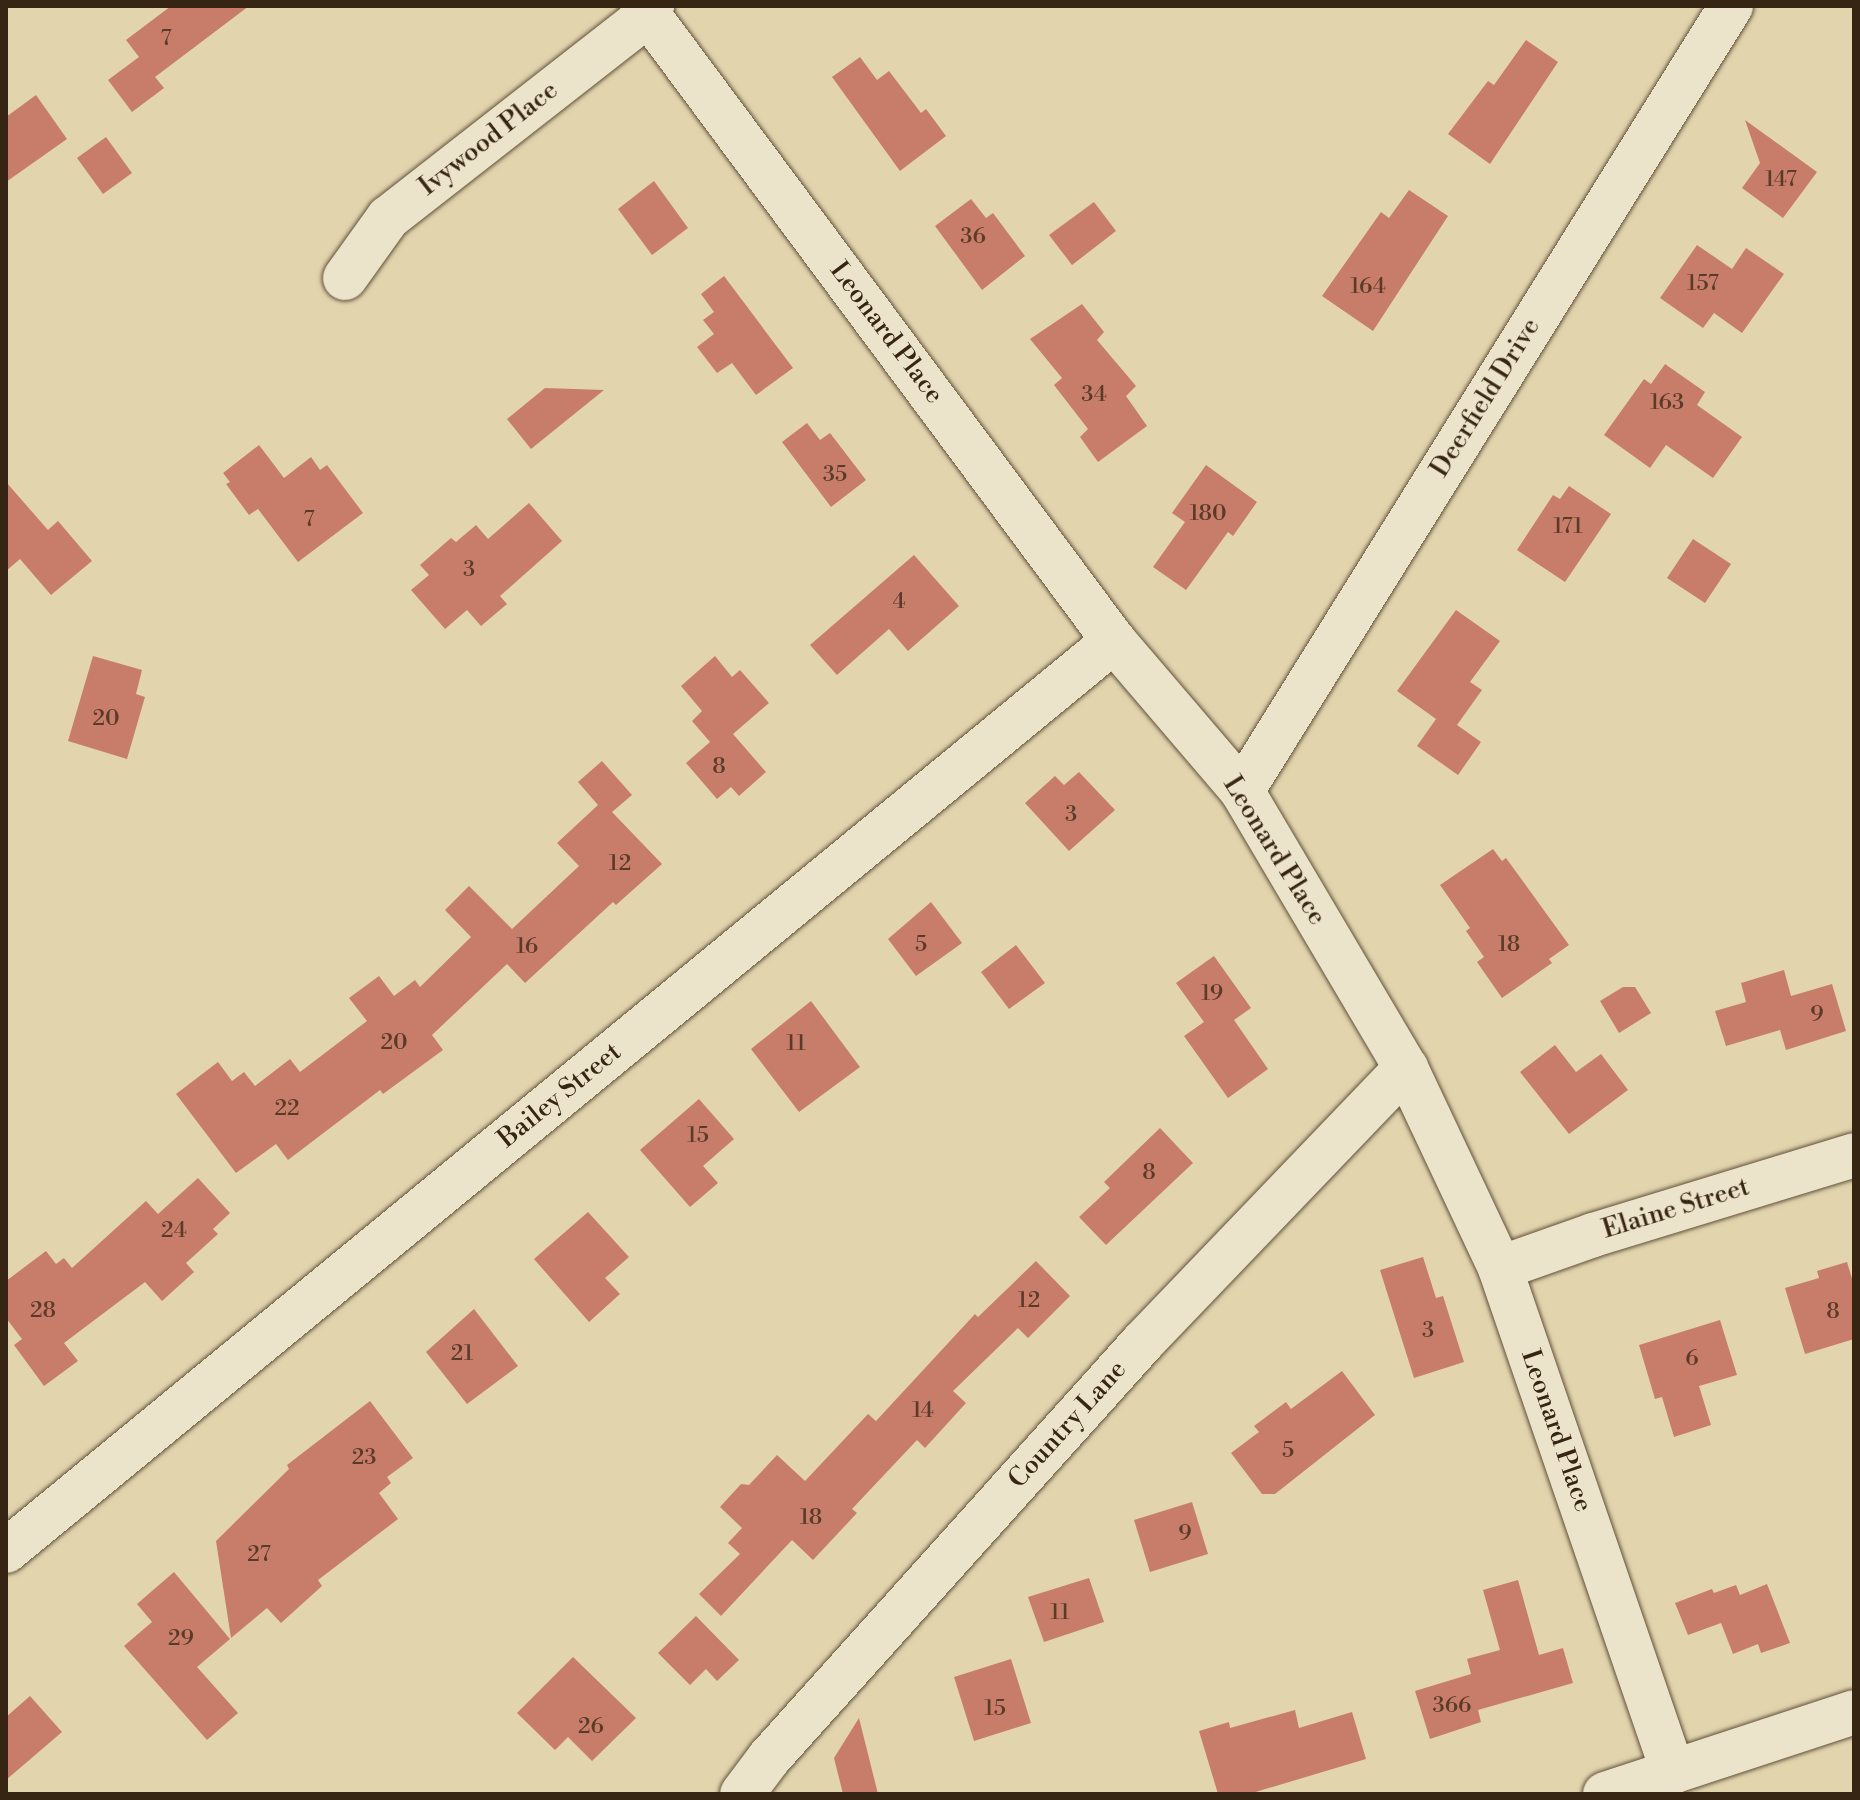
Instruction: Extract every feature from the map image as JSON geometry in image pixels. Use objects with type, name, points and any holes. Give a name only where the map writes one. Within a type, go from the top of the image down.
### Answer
[{"type":"street","name":"Deerfield Drive","points":[[1242,791],[1731,6]]},
{"type":"street","name":"Leonard Place","points":[[648,9],[1114,641],[1242,791],[1406,1068],[1500,1268],[1673,1772]]},
{"type":"street","name":"Ivywood Place","points":[[345,278],[388,218],[648,9]]},
{"type":"street","name":"Bailey Street","points":[[6,1551],[1114,641]]},
{"type":"street","name":"Country Lane","points":[[742,1794],[769,1758],[1143,1342],[1406,1068]]},
{"type":"street","name":"Elaine Street","points":[[1500,1268],[1593,1235],[1854,1155]]},
{"type":"street","points":[[1605,1794],[1854,1712]]},
{"type":"building","points":[[171,6],[249,6],[155,77],[164,88],[132,112],[108,80],[139,57],[126,40]]},
{"type":"building","points":[[1526,40],[1558,62],[1490,164],[1448,134],[1488,81],[1494,85]]},
{"type":"building","points":[[860,57],[877,80],[889,71],[921,113],[926,109],[946,136],[900,171],[832,77]]},
{"type":"building","points":[[36,95],[67,139],[6,182],[6,117]]},
{"type":"building","points":[[1745,120],[1817,172],[1783,218],[1742,188],[1760,163]]},
{"type":"building","points":[[106,137],[132,173],[103,194],[77,158]]},
{"type":"building","points":[[654,181],[688,228],[652,255],[618,209]]},
{"type":"building","points":[[1409,190],[1448,216],[1373,331],[1322,296],[1381,212],[1389,218]]},
{"type":"building","points":[[971,199],[986,218],[993,213],[1025,256],[982,290],[935,226]]},
{"type":"building","points":[[1094,202],[1116,231],[1072,265],[1049,235]]},
{"type":"building","points":[[1697,245],[1732,269],[1746,248],[1784,274],[1742,333],[1714,313],[1703,328],[1660,298]]},
{"type":"building","points":[[724,276],[793,368],[756,395],[732,363],[717,373],[697,347],[714,334],[703,320],[714,312],[701,294]]},
{"type":"building","points":[[1082,304],[1104,332],[1097,340],[1136,386],[1126,396],[1147,426],[1098,462],[1080,437],[1088,429],[1054,385],[1062,378],[1030,339]]},
{"type":"building","points":[[1665,364],[1705,392],[1697,405],[1742,437],[1713,478],[1666,445],[1650,468],[1604,435],[1644,379],[1651,384]]},
{"type":"building","points":[[545,388],[604,390],[531,449],[507,419]]},
{"type":"building","points":[[807,423],[820,440],[830,433],[866,480],[831,507],[782,442]]},
{"type":"building","points":[[259,445],[284,478],[311,457],[320,470],[327,465],[363,513],[298,562],[258,509],[249,515],[226,484],[230,482],[223,473]]},
{"type":"building","points":[[1206,465],[1257,502],[1233,536],[1228,532],[1186,590],[1153,567],[1185,522],[1172,513]]},
{"type":"building","points":[[6,482],[48,530],[58,521],[92,561],[51,595],[20,559],[6,571]]},
{"type":"building","points":[[1569,486],[1611,514],[1565,582],[1517,550],[1553,495],[1560,499]]},
{"type":"building","points":[[529,503],[562,541],[500,596],[507,604],[481,626],[467,610],[445,629],[411,590],[429,575],[420,565],[451,538],[456,542],[476,525],[488,539]]},
{"type":"building","points":[[1693,539],[1731,564],[1705,603],[1667,578]]},
{"type":"building","points":[[914,555],[959,606],[908,651],[889,629],[837,675],[810,645]]},
{"type":"building","points":[[1456,610],[1500,641],[1470,682],[1482,690],[1457,725],[1481,742],[1458,775],[1417,746],[1436,719],[1397,691]]},
{"type":"building","points":[[93,656],[142,670],[136,694],[145,697],[127,759],[68,741]]},
{"type":"building","points":[[715,656],[732,677],[740,670],[769,703],[733,734],[766,772],[739,796],[731,787],[717,799],[686,763],[710,742],[692,721],[702,711],[681,686]]},
{"type":"building","points":[[602,761],[632,795],[612,812],[662,864],[616,905],[613,902],[525,983],[507,964],[432,1035],[443,1050],[383,1094],[380,1090],[288,1160],[276,1144],[236,1173],[176,1094],[218,1062],[232,1081],[244,1072],[255,1086],[290,1059],[300,1072],[367,1021],[349,998],[379,976],[394,996],[415,980],[420,987],[471,937],[445,910],[469,886],[512,929],[579,866],[557,843],[598,805],[578,782]]},
{"type":"building","points":[[1079,772],[1115,810],[1069,851],[1025,803],[1055,776],[1064,785]]},
{"type":"building","points":[[1493,849],[1502,861],[1506,858],[1569,945],[1549,959],[1552,963],[1502,998],[1477,962],[1484,957],[1466,931],[1470,928],[1440,885]]},
{"type":"building","points":[[931,902],[962,943],[916,976],[888,939]]},
{"type":"building","points":[[1016,945],[1045,983],[1009,1009],[981,972]]},
{"type":"building","points":[[1214,956],[1251,1008],[1234,1020],[1268,1069],[1228,1098],[1184,1036],[1204,1022],[1176,983]]},
{"type":"building","points":[[1784,970],[1791,996],[1832,984],[1846,1031],[1786,1050],[1780,1030],[1726,1046],[1715,1011],[1746,1002],[1741,983]]},
{"type":"building","points":[[1623,987],[1635,987],[1651,1013],[1619,1033],[1600,1001]]},
{"type":"building","points":[[811,1001],[860,1067],[799,1112],[751,1049]]},
{"type":"building","points":[[1555,1045],[1576,1072],[1601,1054],[1628,1090],[1569,1134],[1520,1072]]},
{"type":"building","points":[[699,1099],[734,1139],[703,1166],[718,1183],[690,1207],[640,1150]]},
{"type":"building","points":[[1160,1128],[1193,1163],[1106,1245],[1079,1217],[1110,1188],[1104,1182]]},
{"type":"building","points":[[198,1178],[230,1213],[213,1229],[218,1234],[186,1263],[194,1272],[162,1301],[145,1282],[64,1343],[78,1361],[44,1386],[14,1345],[22,1339],[6,1318],[6,1281],[46,1251],[56,1264],[64,1258],[72,1268],[146,1201],[158,1214]]},
{"type":"building","points":[[588,1212],[629,1257],[605,1278],[620,1294],[589,1322],[534,1259]]},
{"type":"building","points":[[1423,1257],[1436,1298],[1443,1296],[1464,1362],[1414,1378],[1380,1270]]},
{"type":"building","points":[[1036,1261],[1070,1296],[1028,1338],[1018,1328],[953,1391],[966,1403],[925,1448],[917,1440],[852,1509],[857,1513],[813,1560],[792,1540],[721,1616],[699,1594],[740,1554],[728,1543],[742,1528],[720,1507],[741,1484],[749,1485],[777,1455],[805,1481],[868,1414],[876,1421],[975,1314],[978,1317]]},
{"type":"building","points":[[1847,1262],[1854,1285],[1854,1339],[1805,1354],[1785,1288],[1819,1278],[1817,1271]]},
{"type":"building","points":[[474,1309],[518,1366],[467,1404],[426,1352]]},
{"type":"building","points":[[1720,1320],[1737,1375],[1699,1386],[1711,1425],[1674,1437],[1662,1397],[1655,1399],[1639,1345]]},
{"type":"building","points":[[1342,1371],[1375,1415],[1275,1494],[1262,1494],[1231,1453],[1259,1432],[1254,1426],[1286,1402],[1291,1409]]},
{"type":"building","points":[[370,1401],[413,1458],[387,1477],[391,1483],[379,1493],[398,1519],[318,1580],[322,1586],[281,1623],[267,1608],[231,1638],[216,1541],[289,1469],[287,1465]]},
{"type":"building","points":[[1192,1502],[1208,1554],[1150,1572],[1134,1520]]},
{"type":"building","points":[[174,1572],[230,1639],[197,1667],[238,1713],[207,1740],[124,1646],[152,1622],[137,1604]]},
{"type":"building","points":[[1089,1578],[1104,1622],[1044,1642],[1028,1597]]},
{"type":"building","points":[[1518,1580],[1539,1655],[1563,1648],[1573,1683],[1478,1710],[1481,1722],[1430,1739],[1415,1691],[1471,1674],[1467,1659],[1500,1650],[1483,1590]]},
{"type":"building","points":[[1767,1584],[1790,1643],[1761,1653],[1758,1644],[1733,1654],[1721,1623],[1688,1635],[1675,1603],[1712,1589],[1714,1593],[1736,1585],[1740,1595]]},
{"type":"building","points":[[696,1616],[739,1660],[717,1681],[706,1669],[690,1685],[658,1653]]},
{"type":"building","points":[[573,1657],[636,1718],[592,1761],[568,1737],[555,1750],[517,1713]]},
{"type":"building","points":[[1011,1659],[1031,1723],[974,1741],[954,1677]]},
{"type":"building","points":[[30,1696],[62,1732],[6,1780],[6,1717]]},
{"type":"building","points":[[1295,1710],[1299,1728],[1352,1712],[1366,1759],[1249,1794],[1218,1794],[1199,1731],[1229,1722],[1230,1728]]},
{"type":"building","points":[[859,1718],[878,1794],[843,1794],[834,1758]]}]
